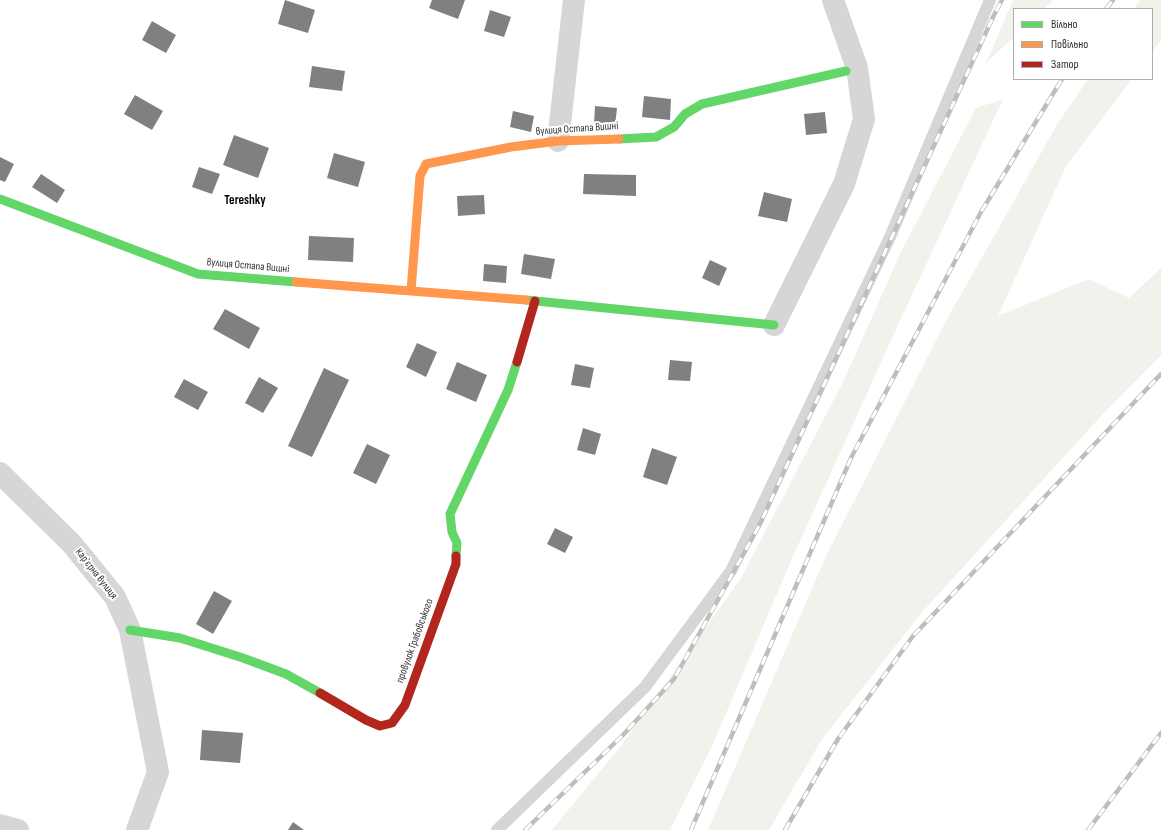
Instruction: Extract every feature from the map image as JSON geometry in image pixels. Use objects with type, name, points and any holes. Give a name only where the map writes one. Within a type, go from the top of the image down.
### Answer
[{"type":"street","points":[[558,141],[574,0]]},
{"type":"street","points":[[774,325],[844,184],[864,119],[857,68],[833,0]]},
{"type":"street","name":"вулиця Остапа Вишні","points":[[411,291],[420,176],[426,164],[511,147],[558,141],[656,137],[674,127],[685,114],[702,104],[846,71]]},
{"type":"street","name":"вулиця Остапа Вишні","points":[[0,198],[198,274],[535,301],[774,325]]},
{"type":"street","name":"провулок Грабовського","points":[[130,630],[180,638],[243,658],[286,674],[366,720],[380,726],[392,723],[405,705],[456,564],[458,543],[452,532],[450,514],[508,390],[535,301]]},
{"type":"street","name":"Карʼєрна вулиця","points":[[0,474],[72,544],[115,597],[130,630],[158,772],[137,830]]},
{"type":"street","points":[[0,825],[18,830]]},
{"type":"lane","points":[[497,830],[645,687],[731,571],[890,237],[990,0]]},
{"type":"shaded area","points":[[1013,0],[1053,0],[1045,8],[1013,8],[1013,38],[986,63]]},
{"type":"shaded area","points":[[1140,0],[1161,0],[1161,41],[1153,51],[1153,8],[1135,8]]},
{"type":"shaded area","points":[[1087,80],[1131,80],[1066,166],[998,316],[1089,279],[1129,298],[1161,268],[1161,355],[1103,414],[923,611],[822,739],[769,830],[708,830],[826,556],[947,319],[1058,123]]},
{"type":"shaded area","points":[[1003,99],[790,563],[713,744],[670,830],[552,830],[620,747],[741,578],[844,380],[901,252],[976,108]]},
{"type":"building","points":[[285,0],[315,10],[308,33],[278,24]]},
{"type":"building","points":[[432,0],[465,0],[458,19],[429,8]]},
{"type":"building","points":[[490,10],[511,17],[504,37],[484,31]]},
{"type":"building","points":[[152,21],[176,35],[166,53],[142,40]]},
{"type":"building","points":[[312,66],[345,71],[342,91],[309,87]]},
{"type":"building","points":[[135,95],[163,111],[152,130],[124,114]]},
{"type":"building","points":[[644,96],[671,99],[670,120],[642,117]]},
{"type":"building","points":[[595,106],[617,108],[615,126],[594,124]]},
{"type":"building","points":[[513,111],[534,116],[531,132],[510,127]]},
{"type":"building","points":[[825,112],[827,133],[806,135],[804,114]]},
{"type":"building","points":[[234,135],[269,148],[258,178],[223,165]]},
{"type":"building","points":[[334,153],[365,162],[358,187],[327,178]]},
{"type":"building","points":[[0,157],[14,164],[5,182],[0,180]]},
{"type":"building","points":[[199,167],[220,174],[212,194],[192,187]]},
{"type":"building","points":[[41,174],[65,190],[57,203],[32,187]]},
{"type":"building","points":[[584,174],[636,175],[636,196],[583,194]]},
{"type":"building","points":[[764,192],[792,199],[787,222],[758,216]]},
{"type":"building","points":[[484,195],[485,214],[458,216],[457,196]]},
{"type":"building","points":[[309,236],[354,238],[353,262],[308,260]]},
{"type":"building","points":[[524,254],[555,259],[551,279],[521,274]]},
{"type":"building","points":[[710,260],[727,268],[719,286],[702,278]]},
{"type":"building","points":[[484,264],[507,266],[506,283],[483,281]]},
{"type":"building","points":[[225,309],[260,328],[249,349],[213,329]]},
{"type":"building","points":[[417,343],[437,352],[426,377],[406,367]]},
{"type":"building","points":[[670,360],[692,362],[690,381],[668,380]]},
{"type":"building","points":[[457,362],[487,375],[476,402],[446,389]]},
{"type":"building","points":[[575,364],[594,368],[590,388],[571,385]]},
{"type":"building","points":[[324,368],[349,380],[312,457],[288,446]]},
{"type":"building","points":[[259,377],[278,388],[263,413],[245,403]]},
{"type":"building","points":[[184,379],[208,392],[198,410],[174,397]]},
{"type":"building","points":[[583,428],[601,434],[595,455],[577,450]]},
{"type":"building","points":[[367,444],[390,455],[376,484],[353,473]]},
{"type":"building","points":[[652,448],[677,457],[667,485],[643,477]]},
{"type":"building","points":[[555,528],[573,537],[565,553],[547,544]]},
{"type":"building","points":[[214,591],[232,601],[213,634],[196,624]]},
{"type":"building","points":[[202,730],[243,733],[240,763],[200,760]]},
{"type":"building","points":[[293,822],[304,830],[288,830]]},
{"type":"railway","points":[[525,830],[623,735],[674,679],[759,526],[1002,0]]},
{"type":"railway","points":[[1107,8],[1113,0]]},
{"type":"railway","points":[[691,830],[851,458],[981,212],[1061,80]]},
{"type":"railway","points":[[785,830],[838,739],[913,636],[1161,374]]},
{"type":"railway","points":[[1088,830],[1161,733]]},
{"type":"traffic: fast","points":[[619,139],[656,137],[674,127],[685,114],[702,104],[846,71]]},
{"type":"traffic: fast","points":[[0,199],[198,274],[296,282]]},
{"type":"traffic: fast","points":[[526,300],[774,325]]},
{"type":"traffic: fast","points":[[456,556],[457,543],[452,532],[450,514],[508,390],[517,362]]},
{"type":"traffic: fast","points":[[130,630],[180,638],[243,658],[286,674],[320,693]]},
{"type":"traffic: slow","points":[[411,291],[420,176],[426,164],[511,147],[558,141],[619,139]]},
{"type":"traffic: slow","points":[[296,282],[526,300]]},
{"type":"traffic: jam","points":[[517,362],[535,301]]},
{"type":"traffic: jam","points":[[320,693],[366,720],[380,726],[392,723],[405,705],[456,564],[456,556]]},
{"type":"district","name":"Tereshky","points":[[245,201]]}]
